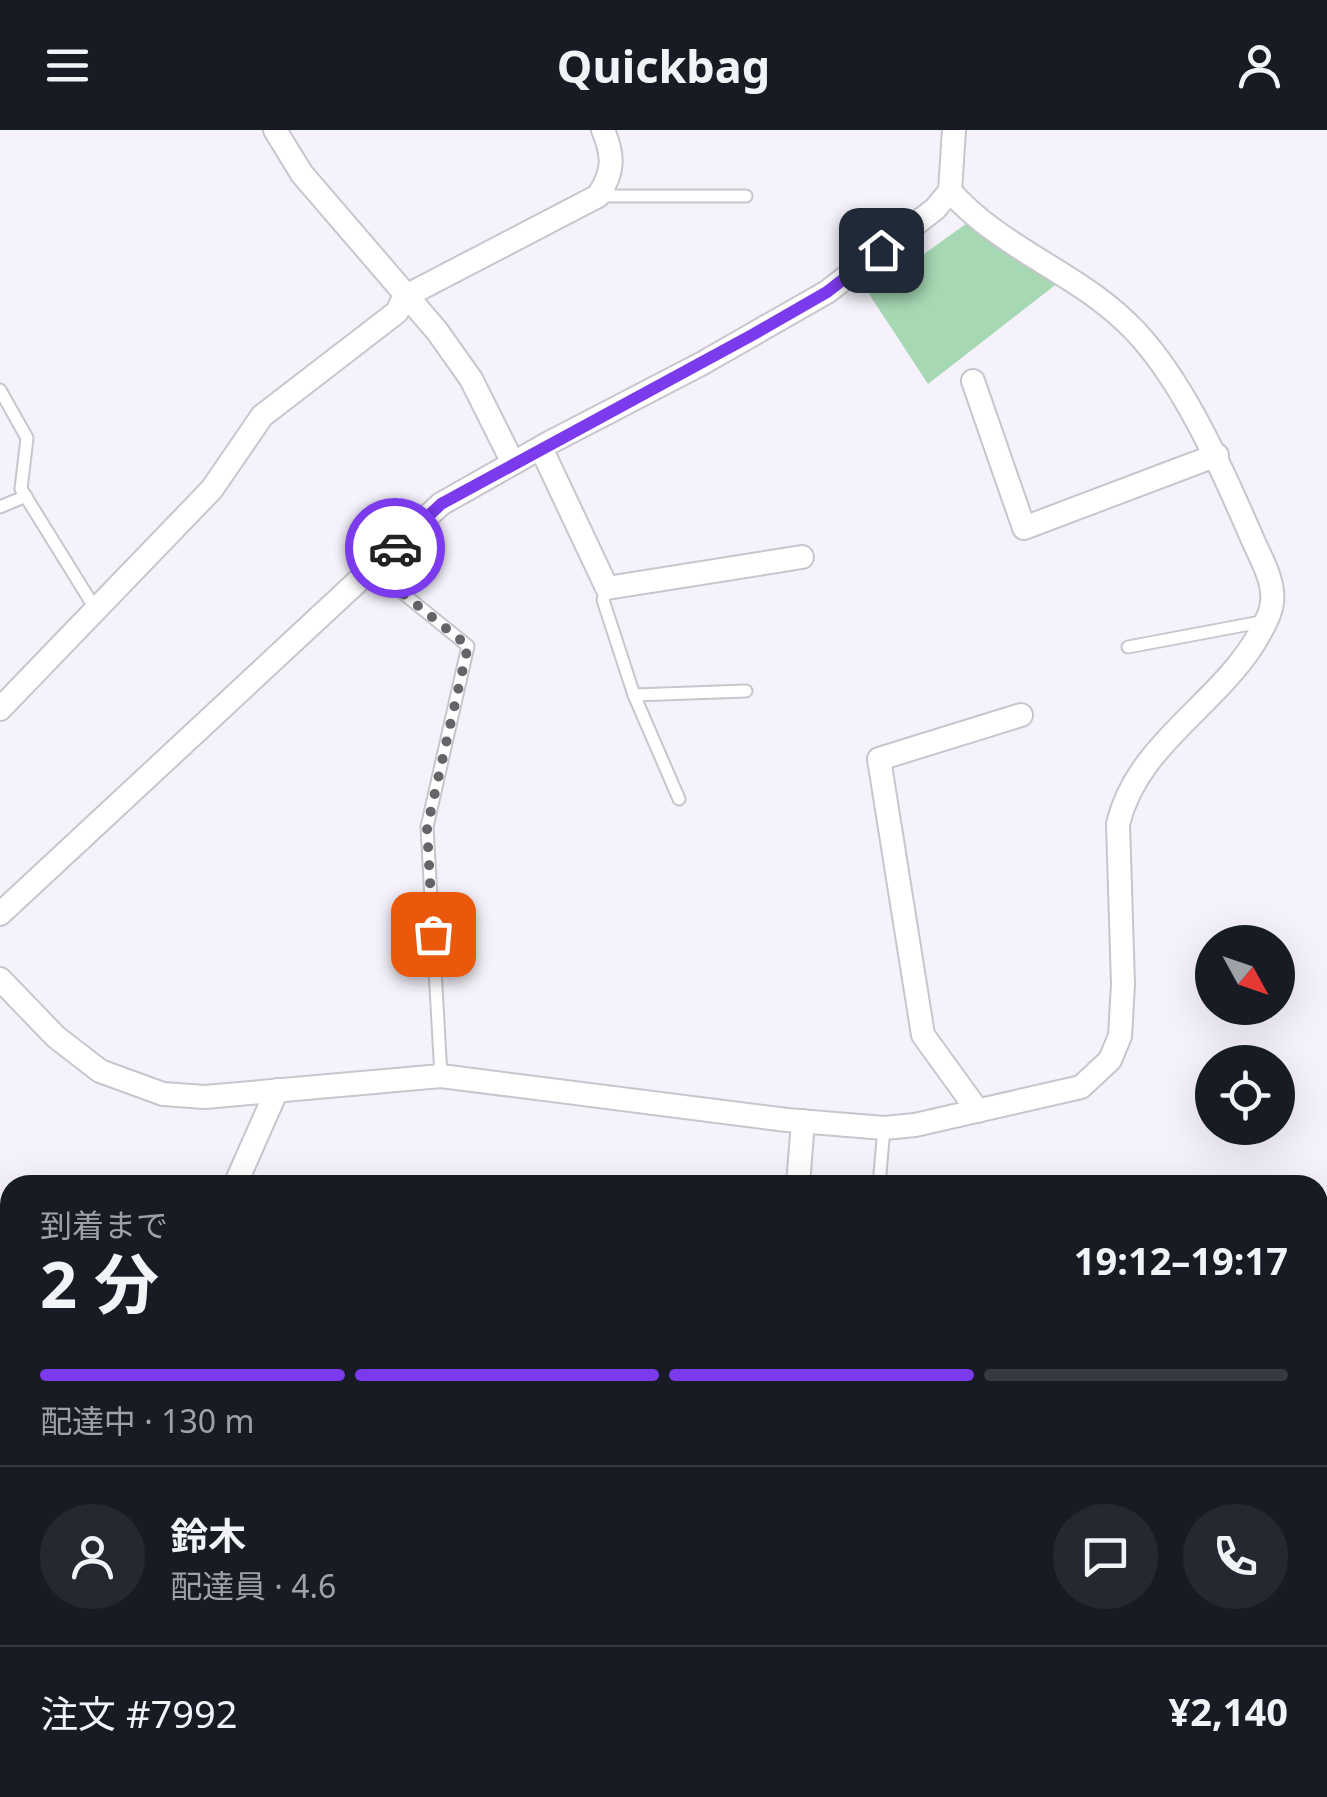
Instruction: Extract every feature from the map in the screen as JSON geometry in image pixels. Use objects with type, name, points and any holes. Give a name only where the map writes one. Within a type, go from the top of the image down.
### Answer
[{"type":"street","points":[[276,130],[302,174],[472,379],[514,463]]},
{"type":"street","points":[[0,710],[212,489],[262,416],[397,312],[404,297],[598,196],[610,177],[612,152],[603,130]]},
{"type":"street","points":[[0,914],[441,504],[827,292],[936,209],[950,191],[954,130]]},
{"type":"street","points":[[0,979],[76,1053],[100,1071],[163,1094],[205,1097],[441,1076],[884,1128],[914,1125],[1081,1087],[1110,1060],[1120,1036],[1124,984],[1118,824],[1124,798],[1140,769],[1236,669],[1266,621],[1272,603],[1269,578],[1216,455],[1165,372],[1130,325],[1102,300],[973,216],[950,191]]},
{"type":"street","points":[[973,382],[1024,528],[1216,455]]},
{"type":"street","points":[[541,448],[607,588],[802,558]]},
{"type":"street","points":[[978,1111],[923,1035],[880,759],[1021,716]]},
{"type":"street","points":[[239,1175],[277,1090]]},
{"type":"street","points":[[799,1175],[803,1121]]},
{"type":"lane","points":[[598,196],[746,196]]},
{"type":"lane","points":[[0,390],[28,438],[21,488],[96,610]]},
{"type":"lane","points":[[0,507],[26,496]]},
{"type":"lane","points":[[372,569],[468,646],[427,828],[441,1076]]},
{"type":"lane","points":[[607,588],[603,600],[634,696],[679,799]]},
{"type":"lane","points":[[1128,647],[1266,621]]},
{"type":"lane","points":[[634,696],[746,690]]},
{"type":"lane","points":[[880,1175],[884,1128]]},
{"type":"green space","points":[[967,223],[1059,282],[928,384],[869,294]]},
{"type":"way so far","points":[[395,548],[372,569],[468,646],[427,828],[433,934]]},
{"type":"route","points":[[395,548],[441,504],[827,292],[881,250]]}]
